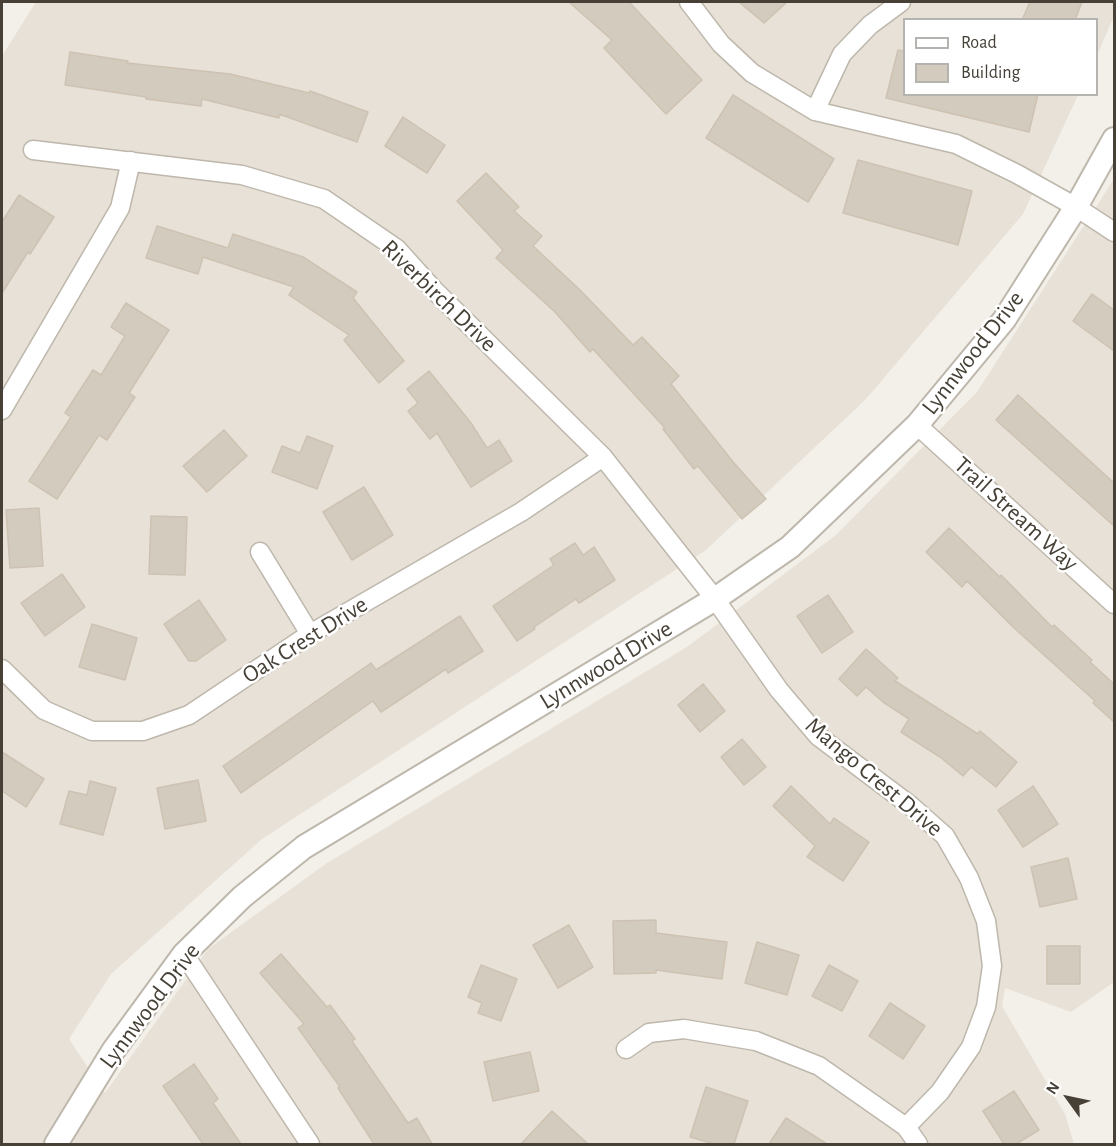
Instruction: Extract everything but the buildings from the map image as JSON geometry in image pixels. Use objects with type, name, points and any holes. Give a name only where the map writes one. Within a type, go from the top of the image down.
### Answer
[{"type":"street","points":[[689,2],[721,44],[752,73],[815,111],[956,144],[1017,174],[1076,207],[1114,232]]},
{"type":"street","points":[[815,111],[842,54],[870,25],[901,2]]},
{"type":"street","name":"Lynnwood Drive","points":[[56,1144],[113,1051],[184,954],[242,897],[304,847],[715,599],[790,547],[917,425],[1004,320],[1076,207],[1114,139]]},
{"type":"street","name":"Riverbirch Drive","points":[[33,150],[131,160],[242,176],[324,199],[397,249],[435,291],[603,458],[715,599]]},
{"type":"street","points":[[2,410],[120,208],[131,160]]},
{"type":"street","name":"Trail Stream Way","points":[[917,425],[1114,604]]},
{"type":"street","name":"Oak Crest Drive","points":[[2,669],[44,710],[92,730],[143,731],[189,715],[310,634],[521,512],[603,458]]},
{"type":"street","points":[[260,552],[310,634]]},
{"type":"street","name":"Mango Crest Drive","points":[[715,599],[779,690],[818,736],[911,806],[945,836],[969,878],[986,921],[992,966],[986,1007],[971,1047],[940,1092],[906,1126]]},
{"type":"street","points":[[184,954],[310,1144]]},
{"type":"street","points":[[626,1049],[649,1033],[684,1029],[756,1041],[819,1066],[906,1126],[918,1144]]},
{"type":"shaded area","points":[[36,2],[1114,2],[1114,16],[1098,53],[1098,18],[903,18],[903,96],[1078,96],[1023,214],[866,399],[706,550],[262,839],[111,974],[69,1039],[105,1093],[208,949],[327,863],[687,647],[836,535],[977,392],[1114,179],[1114,982],[1071,1012],[1005,988],[1002,1006],[1065,1114],[1074,1144],[2,1144],[2,56]]}]
